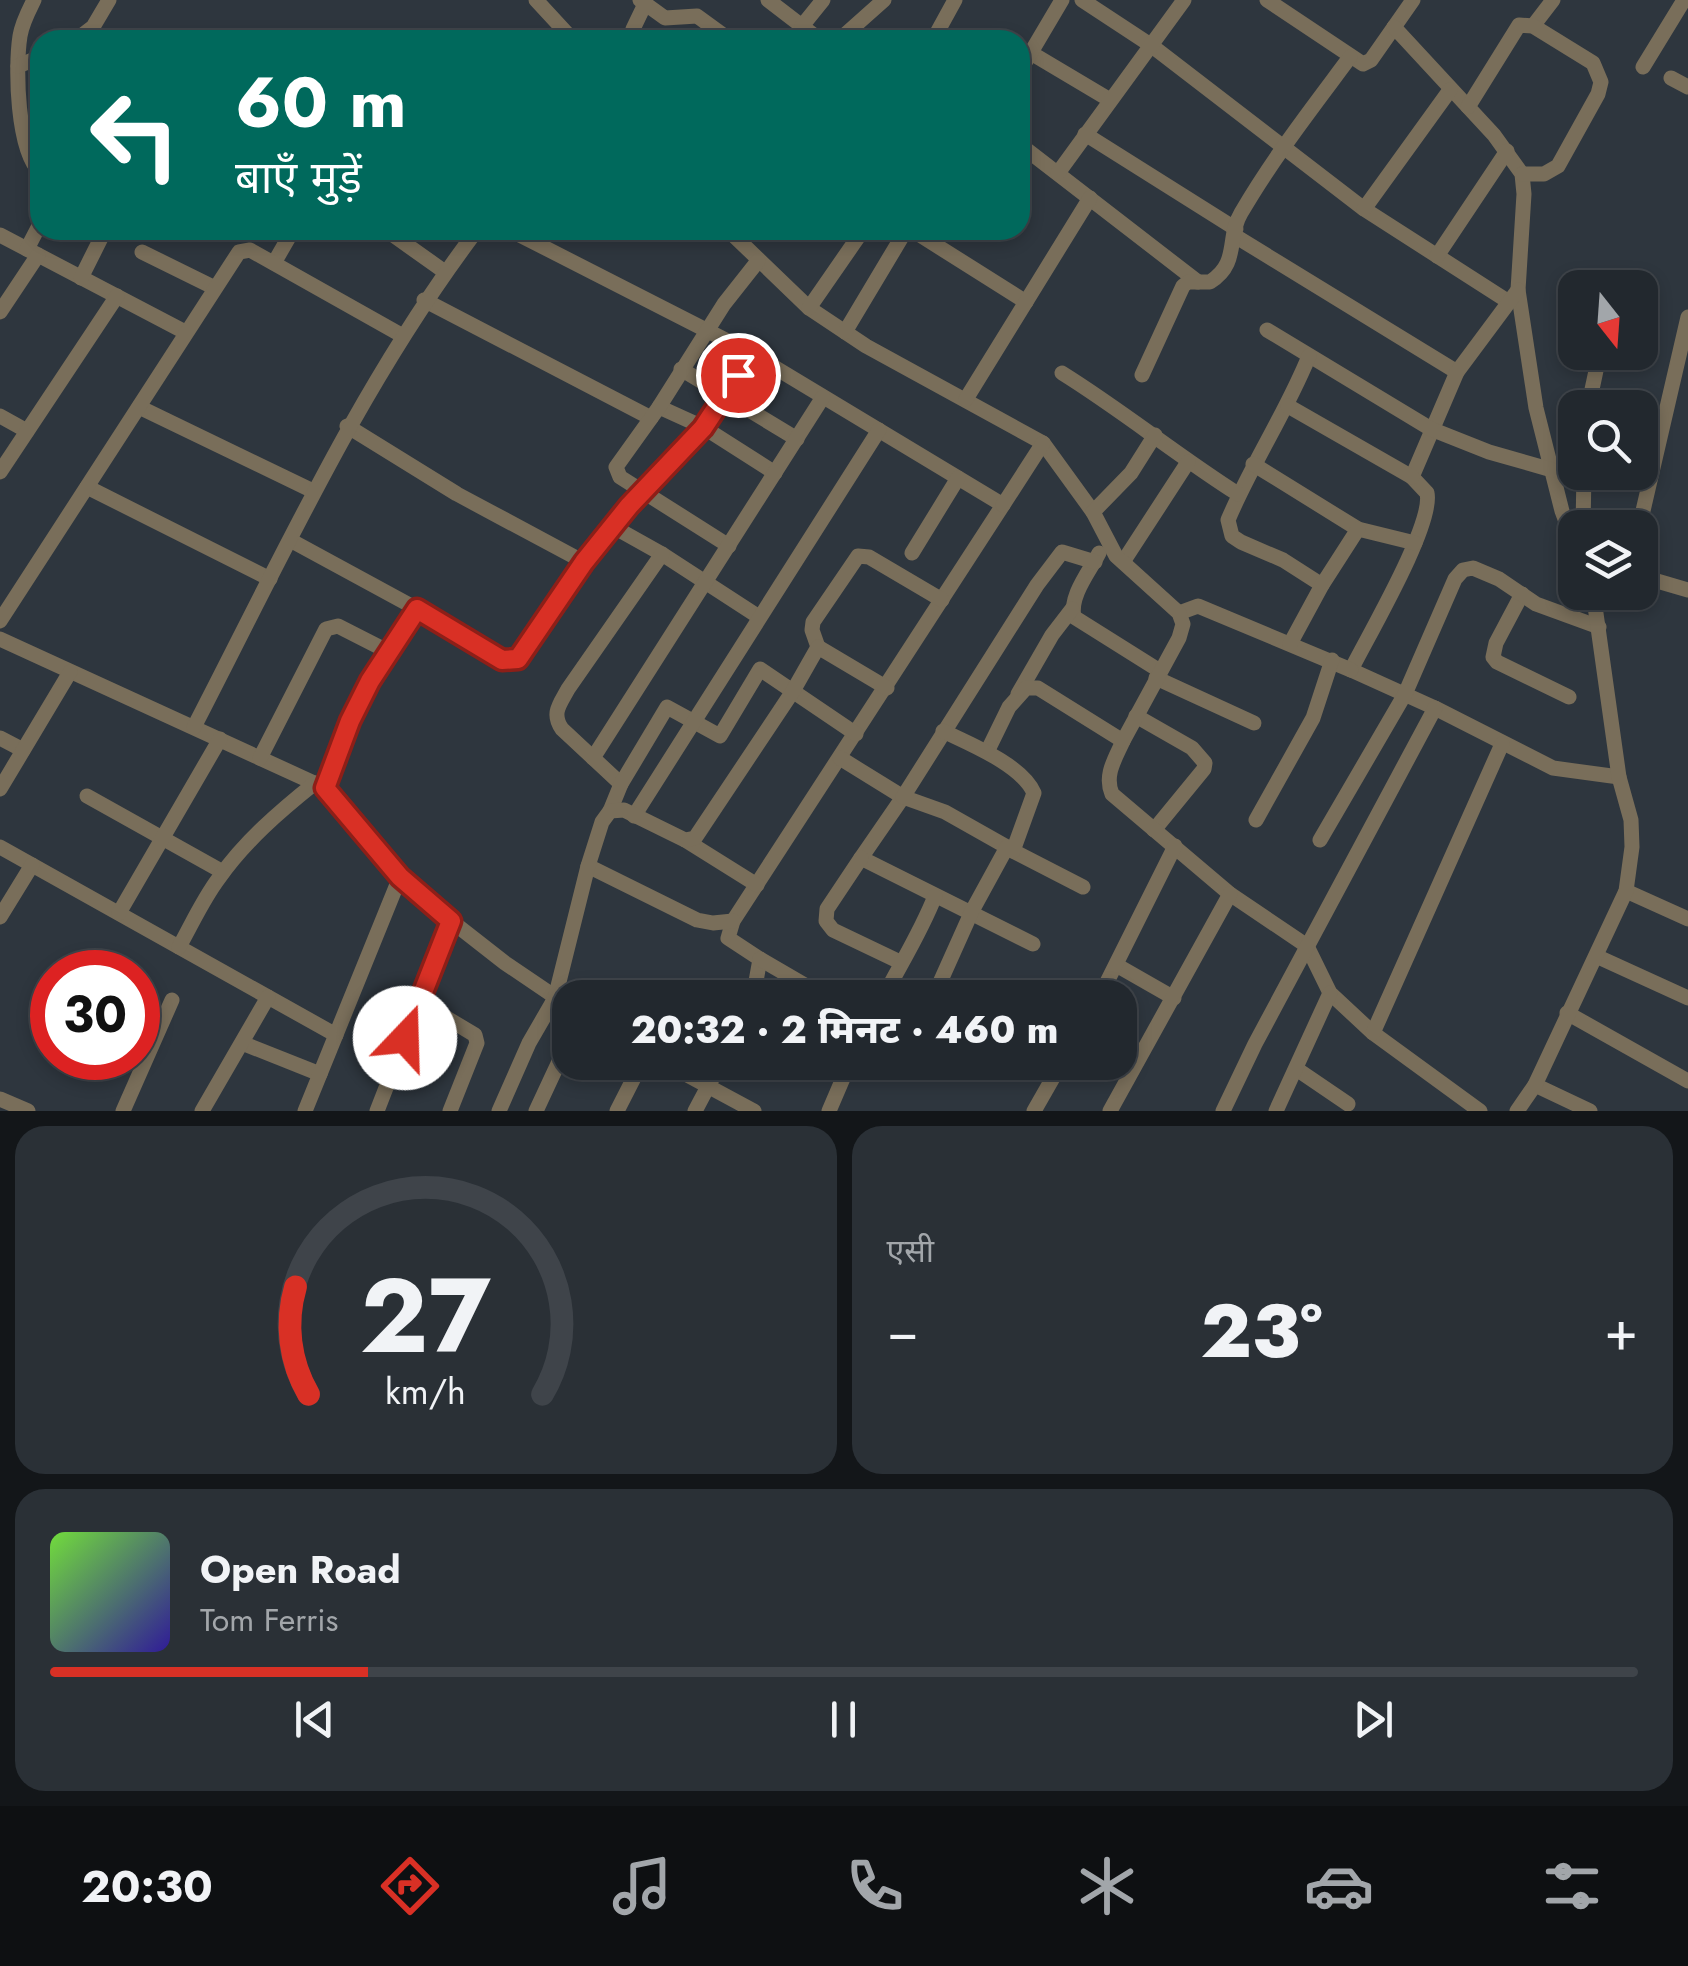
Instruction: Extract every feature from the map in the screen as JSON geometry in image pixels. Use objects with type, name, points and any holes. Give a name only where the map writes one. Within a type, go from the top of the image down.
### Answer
[{"type":"street","points":[[30,158],[18,66],[22,24],[34,0]]},
{"type":"street","points":[[90,30],[109,0]]},
{"type":"street","points":[[536,0],[564,30]]},
{"type":"street","points":[[802,26],[823,0]]},
{"type":"street","points":[[850,30],[884,0]]},
{"type":"street","points":[[938,30],[955,0]]},
{"type":"street","points":[[1062,0],[1030,53],[1110,100]]},
{"type":"street","points":[[1082,0],[1152,46],[1364,209],[1438,256],[1514,296]]},
{"type":"street","points":[[1058,173],[1184,0]]},
{"type":"street","points":[[1267,0],[1361,64],[1367,63],[1413,0]]},
{"type":"street","points":[[1533,26],[1553,0]]},
{"type":"street","points":[[1643,67],[1684,0]]},
{"type":"street","points":[[633,30],[642,2],[665,18],[697,16],[716,30]]},
{"type":"street","points":[[774,2],[807,30]]},
{"type":"street","points":[[1468,107],[1516,28],[1526,24],[1593,62],[1601,82],[1598,94],[1558,166],[1544,174],[1522,174]]},
{"type":"street","points":[[1394,27],[1507,151],[1522,174],[1524,194],[1514,296],[1536,408],[1564,510]]},
{"type":"street","points":[[1142,375],[1183,286],[1188,282],[1210,282],[1222,272],[1232,252],[1242,212],[1350,57]]},
{"type":"street","points":[[18,66],[30,61]]},
{"type":"street","points":[[1671,78],[1688,87]]},
{"type":"street","points":[[1364,209],[1450,90]]},
{"type":"street","points":[[1085,134],[1458,372]]},
{"type":"street","points":[[1438,256],[1507,151]]},
{"type":"street","points":[[1030,152],[1199,282]]},
{"type":"street","points":[[966,399],[1090,198]]},
{"type":"street","points":[[0,234],[185,332]]},
{"type":"street","points":[[0,312],[35,240]]},
{"type":"street","points":[[81,278],[99,240]]},
{"type":"street","points":[[274,263],[287,240]]},
{"type":"street","points":[[400,240],[445,272]]},
{"type":"street","points":[[194,727],[348,426],[424,300],[469,240]]},
{"type":"street","points":[[530,240],[751,353],[1002,505]]},
{"type":"street","points":[[738,240],[809,308],[1042,443],[1093,512],[1106,541],[1122,562],[1179,613],[1182,624],[1179,638],[1109,771],[1112,794],[1230,894],[1307,946],[1330,993],[1373,1034],[1480,1111]]},
{"type":"street","points":[[809,308],[856,240]]},
{"type":"street","points":[[845,332],[903,240]]},
{"type":"street","points":[[925,240],[1026,302]]},
{"type":"street","points":[[0,621],[231,260],[243,250],[274,263],[402,336]]},
{"type":"street","points":[[142,252],[214,287]]},
{"type":"street","points":[[729,546],[642,492],[620,476],[616,467],[707,329],[758,261]]},
{"type":"street","points":[[0,472],[117,296]]},
{"type":"street","points":[[1412,477],[1458,372],[1514,296]]},
{"type":"street","points":[[424,300],[655,412],[703,428],[775,473]]},
{"type":"street","points":[[1642,510],[1688,318]]},
{"type":"street","points":[[1267,330],[1431,429],[1552,470]]},
{"type":"street","points":[[290,540],[502,660],[514,662],[612,526],[703,428],[751,353]]},
{"type":"street","points":[[1309,356],[1288,406],[1252,464],[1228,520],[1232,536],[1283,560],[1322,585]]},
{"type":"street","points":[[681,369],[797,438]]},
{"type":"street","points":[[1062,372],[1238,494]]},
{"type":"street","points":[[593,758],[823,396]]},
{"type":"street","points":[[139,406],[314,491]]},
{"type":"street","points":[[1288,406],[1412,477],[1429,499],[1415,543],[1351,670]]},
{"type":"street","points":[[0,416],[27,431]]},
{"type":"street","points":[[348,426],[457,494],[584,562]]},
{"type":"street","points":[[634,816],[879,430]]},
{"type":"street","points":[[1093,512],[1130,473],[1155,435]]},
{"type":"street","points":[[797,980],[728,938],[733,921],[1042,443]]},
{"type":"street","points":[[1122,562],[1188,462]]},
{"type":"street","points":[[1252,464],[1358,529],[1415,543]]},
{"type":"street","points":[[912,553],[958,478]]},
{"type":"street","points":[[87,486],[270,580]]},
{"type":"street","points":[[612,526],[759,617]]},
{"type":"street","points":[[1290,644],[1358,529]]},
{"type":"street","points":[[987,752],[1052,635],[1072,610],[1106,541]]},
{"type":"street","points":[[900,962],[833,930],[826,921],[826,909],[1062,552],[1095,562]]},
{"type":"street","points":[[621,784],[562,730],[555,712],[662,554]]},
{"type":"street","points":[[887,688],[818,647],[813,622],[858,556],[869,558],[942,600]]},
{"type":"street","points":[[1320,840],[1405,694],[1455,579],[1463,570],[1473,568],[1499,579],[1536,604],[1599,626]]},
{"type":"street","points":[[1658,581],[1688,590]]},
{"type":"street","points":[[1522,594],[1496,643],[1494,657],[1569,697]]},
{"type":"street","points":[[1179,613],[1198,606],[1332,660],[1554,768],[1619,776]]},
{"type":"street","points":[[179,947],[223,872],[278,812],[320,786],[350,721],[417,609]]},
{"type":"street","points":[[1072,610],[1074,617],[1158,674],[1254,722]]},
{"type":"street","points":[[1517,1111],[1535,1085],[1626,890],[1631,820],[1619,776],[1596,610]]},
{"type":"street","points":[[260,758],[326,630],[338,626],[389,652]]},
{"type":"street","points":[[0,640],[320,786],[400,877],[451,921],[552,996]]},
{"type":"street","points":[[684,840],[696,838],[703,828],[793,692],[818,647]]},
{"type":"street","points":[[1256,820],[1313,718],[1332,660]]},
{"type":"street","points":[[560,980],[602,822],[667,707],[720,736],[760,669],[856,734]]},
{"type":"street","points":[[0,790],[70,672]]},
{"type":"street","points":[[1018,694],[1026,688],[1038,688],[1123,741]]},
{"type":"street","points":[[1223,1111],[1435,708]]},
{"type":"street","points":[[1136,716],[1192,748],[1205,762],[1204,770],[1154,830]]},
{"type":"street","points":[[941,980],[972,911],[1010,849],[1034,793],[1030,782],[987,752],[944,731]]},
{"type":"street","points":[[0,738],[23,750]]},
{"type":"street","points":[[118,913],[220,739]]},
{"type":"street","points":[[1373,1034],[1502,744]]},
{"type":"street","points":[[840,758],[903,796],[945,812],[1083,888]]},
{"type":"street","points":[[87,796],[223,872]]},
{"type":"street","points":[[610,811],[624,810],[684,840],[757,885]]},
{"type":"street","points":[[0,846],[336,1035]]},
{"type":"street","points":[[1110,980],[1175,846]]},
{"type":"street","points":[[860,858],[1033,944]]},
{"type":"street","points":[[0,918],[32,865]]},
{"type":"street","points":[[588,866],[697,920],[733,921]]},
{"type":"street","points":[[305,1111],[400,877]]},
{"type":"street","points":[[1626,890],[1688,919]]},
{"type":"street","points":[[1110,1111],[1230,894]]},
{"type":"street","points":[[892,980],[919,936],[935,896]]},
{"type":"street","points":[[377,1111],[451,921]]},
{"type":"street","points":[[1596,956],[1686,991]]},
{"type":"street","points":[[756,980],[760,959]]},
{"type":"street","points":[[1118,966],[1174,998]]},
{"type":"street","points":[[1276,1111],[1330,993]]},
{"type":"street","points":[[202,1111],[268,997]]},
{"type":"street","points":[[122,1111],[172,1000]]},
{"type":"street","points":[[420,1002],[475,1035],[477,1043],[450,1111]]},
{"type":"street","points":[[499,1111],[552,1003]]},
{"type":"street","points":[[1567,1013],[1688,1081]]},
{"type":"street","points":[[242,1043],[320,1074]]},
{"type":"street","points":[[1298,1070],[1348,1104]]},
{"type":"street","points":[[536,1111],[552,1077]]},
{"type":"street","points":[[617,1111],[633,1080]]},
{"type":"street","points":[[695,1080],[754,1111]]},
{"type":"street","points":[[696,1111],[713,1080]]},
{"type":"street","points":[[829,1111],[842,1080]]},
{"type":"street","points":[[1034,1111],[1052,1080]]},
{"type":"street","points":[[1535,1085],[1590,1111]]},
{"type":"street","points":[[0,1099],[28,1111]]},
{"type":"route","points":[[405,1038],[451,921],[400,877],[325,788],[370,681],[417,609],[502,660],[518,659],[584,562],[629,506],[703,428],[738,375]]}]
